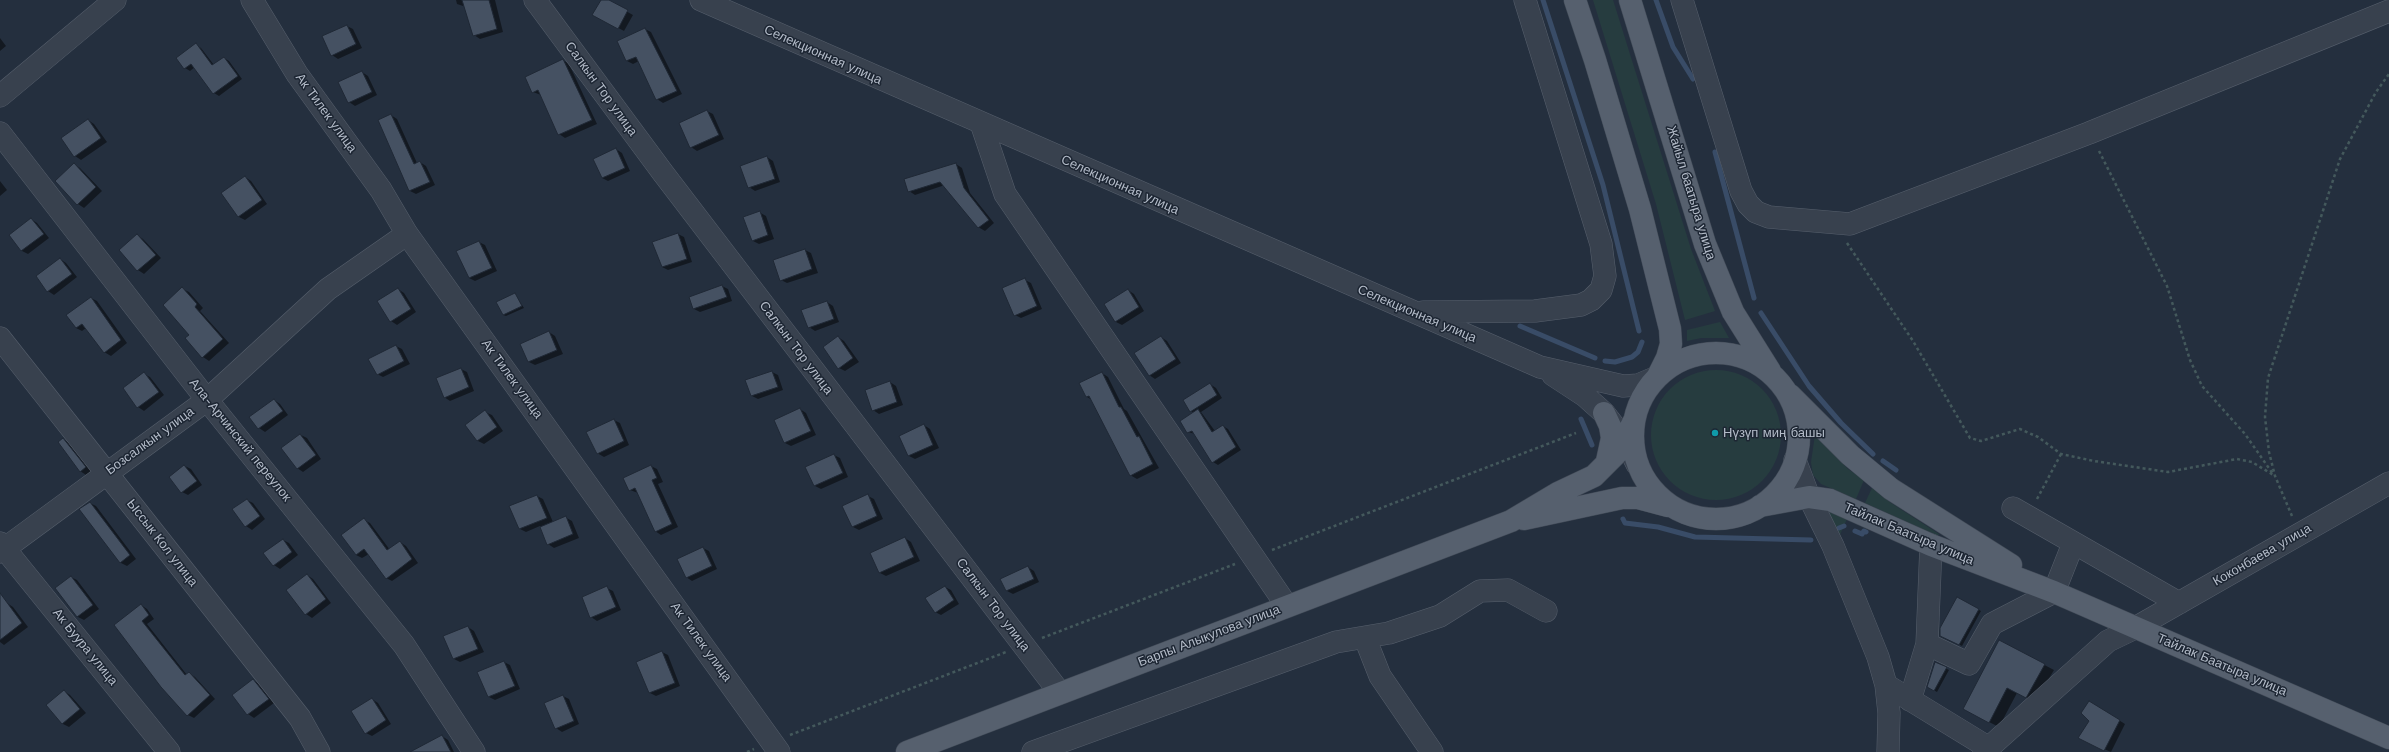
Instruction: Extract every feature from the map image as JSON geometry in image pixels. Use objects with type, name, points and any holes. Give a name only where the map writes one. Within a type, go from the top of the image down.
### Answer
[{"type":"main road","points":[[1575,0],[1596,60],[1640,209],[1670,329],[1670,344],[1667,358],[1657,377],[1643,396],[1634,420],[1633,435],[1637,464],[1652,489],[1675,508]]},
{"type":"main road","name":"Жайыл баатыра улица","points":[[1630,0],[1705,244],[1733,312],[1778,382]]},
{"type":"main road","points":[[1657,377],[1677,363],[1690,357],[1720,353],[1749,360],[1778,382],[1791,401],[1798,430],[1795,460],[1782,486],[1760,506]]},
{"type":"main road","name":"Тайлак Баатыра улица","points":[[1778,382],[1850,455],[1891,489],[2054,592]]},
{"type":"main road","points":[[1604,413],[1610,426],[1612,438],[1606,465]]},
{"type":"main road","name":"Барпы Алыкулова улица","points":[[907,752],[1511,521],[1558,493],[1594,476],[1606,465],[1624,440],[1634,420]]},
{"type":"main road","name":"Тайлак Баатыра улица","points":[[1760,506],[1808,497],[1830,500],[1930,545],[2054,592],[2389,738]]},
{"type":"main road","name":"Барпы Алыкулова улица","points":[[1511,521],[1564,512],[1622,498],[1654,501],[1703,518],[1718,519],[1747,513],[1760,506]]},
{"type":"street","points":[[0,96],[115,0]]},
{"type":"street","name":"Ак Тилек улица","points":[[252,0],[297,74],[381,190],[407,234],[776,747]]},
{"type":"street","name":"Салкын Тор улица","points":[[535,0],[663,173],[1060,693]]},
{"type":"street","name":"Селекционная улица","points":[[701,0],[1540,367],[1585,396],[1604,413],[1624,440],[1637,464]]},
{"type":"street","points":[[1414,312],[1535,311],[1581,304],[1591,300],[1601,290],[1605,276],[1601,244],[1525,0]]},
{"type":"street","points":[[1682,0],[1741,191],[1748,204],[1756,212],[1769,217],[1850,224],[1859,222],[2089,133],[2389,11]]},
{"type":"street","points":[[981,123],[1006,194],[1287,606]]},
{"type":"street","name":"Ала-Арчинский переулок","points":[[0,133],[207,400],[404,645],[474,752]]},
{"type":"street","name":"Бозсалкын улица","points":[[2,548],[207,400],[328,289],[407,234]]},
{"type":"street","name":"Ыссык Кол улица","points":[[0,338],[300,718],[319,752]]},
{"type":"street","name":"Селекционная улица","points":[[1540,367],[1623,386],[1638,386],[1657,377]]},
{"type":"street","points":[[1795,460],[1808,497],[1833,546],[1866,625],[1886,685],[1889,713],[1888,752]]},
{"type":"street","name":"Коконбаева улица","points":[[1987,750],[2108,642],[2389,483]]},
{"type":"street","points":[[2020,512],[2073,544],[2179,603]]},
{"type":"street","points":[[1927,644],[1969,664],[1992,624],[2054,592],[2073,544]]},
{"type":"street","points":[[1910,700],[1927,644],[1930,545]]},
{"type":"street","name":"Ак Буура улица","points":[[2,548],[169,752]]},
{"type":"street","points":[[1032,752],[1336,642],[1389,633],[1440,616],[1480,591],[1508,590],[1546,611]]},
{"type":"street","points":[[1365,638],[1380,676],[1432,752]]},
{"type":"street","points":[[1886,685],[1987,750]]},
{"type":"path","points":[[2300,533],[2275,476],[2269,452],[2265,417],[2268,378],[2340,159],[2376,92],[2389,74]]},
{"type":"path","points":[[2089,133],[2167,286],[2190,360],[2202,386],[2245,434],[2275,476]]},
{"type":"path","points":[[1833,222],[1913,341],[1970,438],[1981,441],[2020,430],[2038,437],[2061,454],[2138,469],[2168,472],[2237,459],[2252,462],[2275,476]]},
{"type":"path","points":[[747,752],[776,747],[1024,645],[1576,433]]},
{"type":"path","points":[[2020,512],[2061,454]]},
{"type":"green space","points":[[1593,0],[1613,0],[1691,249],[1715,311],[1685,320],[1656,204]]},
{"type":"green space","points":[[1720,322],[1729,338],[1701,338],[1687,341],[1687,330]]},
{"type":"green space","points":[[1716,370],[1741,375],[1762,389],[1776,410],[1781,435],[1776,460],[1762,481],[1741,495],[1716,500],[1691,495],[1670,481],[1656,460],[1651,435],[1656,410],[1670,389],[1691,375]]},
{"type":"green space","points":[[1815,435],[1848,469],[1864,480],[1856,499],[1821,484],[1813,475],[1811,462]]},
{"type":"green space","points":[[1872,488],[1891,503],[1939,534],[1938,536],[1865,503]]},
{"type":"green space","points":[[1829,512],[1847,519],[1839,537]]},
{"type":"building","points":[[462,0],[489,0],[497,29],[473,36]]},
{"type":"building","points":[[601,0],[609,0],[628,10],[618,29],[592,15]]},
{"type":"building","points":[[347,25],[356,44],[331,56],[322,36]]},
{"type":"building","points":[[645,28],[677,91],[656,100],[636,57],[626,61],[617,41]]},
{"type":"building","points":[[196,43],[212,65],[224,57],[238,76],[213,94],[191,64],[184,69],[176,58]]},
{"type":"building","points":[[563,59],[592,120],[558,135],[538,90],[532,93],[525,77]]},
{"type":"building","points":[[362,71],[372,92],[348,103],[338,82]]},
{"type":"building","points":[[707,110],[719,135],[690,148],[679,123]]},
{"type":"building","points":[[391,114],[414,164],[420,161],[430,182],[409,191],[378,120]]},
{"type":"building","points":[[88,119],[101,138],[74,157],[61,138]]},
{"type":"building","points":[[616,148],[625,168],[602,178],[593,159]]},
{"type":"building","points":[[767,156],[775,179],[748,188],[740,166]]},
{"type":"building","points":[[74,163],[96,187],[77,205],[55,181]]},
{"type":"building","points":[[956,163],[964,188],[989,220],[978,228],[940,182],[908,192],[904,179]]},
{"type":"building","points":[[245,176],[262,200],[238,217],[221,193]]},
{"type":"building","points":[[760,211],[768,235],[752,241],[743,217]]},
{"type":"building","points":[[31,218],[44,234],[21,251],[9,235]]},
{"type":"building","points":[[678,233],[687,259],[662,267],[652,242]]},
{"type":"building","points":[[137,234],[156,255],[137,271],[119,250]]},
{"type":"building","points":[[479,241],[492,268],[469,278],[456,251]]},
{"type":"building","points":[[805,249],[812,269],[780,281],[773,260]]},
{"type":"building","points":[[60,258],[72,274],[47,292],[36,276]]},
{"type":"building","points":[[1025,278],[1037,306],[1014,316],[1002,288]]},
{"type":"building","points":[[722,285],[727,297],[693,309],[689,297]]},
{"type":"building","points":[[182,287],[197,304],[195,307],[223,339],[202,358],[185,338],[189,335],[163,305]]},
{"type":"building","points":[[398,288],[411,309],[390,322],[377,301]]},
{"type":"building","points":[[1128,289],[1139,307],[1115,322],[1104,304]]},
{"type":"building","points":[[515,293],[522,306],[503,315],[496,302]]},
{"type":"building","points":[[91,297],[121,340],[104,353],[82,324],[76,328],[66,315]]},
{"type":"building","points":[[827,301],[834,319],[808,328],[801,310]]},
{"type":"building","points":[[549,331],[557,350],[528,362],[520,344]]},
{"type":"building","points":[[838,336],[853,358],[838,369],[823,347]]},
{"type":"building","points":[[1161,336],[1176,359],[1149,376],[1134,353]]},
{"type":"building","points":[[396,345],[404,361],[377,375],[368,359]]},
{"type":"building","points":[[461,368],[469,387],[444,398],[436,378]]},
{"type":"building","points":[[772,371],[778,387],[751,396],[745,380]]},
{"type":"building","points":[[144,372],[159,392],[137,408],[123,388]]},
{"type":"building","points":[[1102,372],[1119,407],[1121,407],[1137,437],[1139,436],[1153,464],[1130,476],[1089,396],[1086,397],[1079,383]]},
{"type":"building","points":[[890,381],[897,402],[872,411],[865,390]]},
{"type":"building","points":[[1210,383],[1217,395],[1190,412],[1183,400]]},
{"type":"building","points":[[274,399],[283,411],[258,429],[249,417]]},
{"type":"building","points":[[800,408],[811,431],[784,443],[774,420]]},
{"type":"building","points":[[1198,409],[1212,432],[1223,425],[1236,447],[1212,463],[1192,431],[1187,433],[1180,421]]},
{"type":"building","points":[[485,410],[497,427],[477,441],[465,425]]},
{"type":"building","points":[[614,419],[624,441],[597,454],[586,432]]},
{"type":"building","points":[[924,424],[933,445],[908,456],[899,436]]},
{"type":"building","points":[[300,434],[316,455],[297,469],[281,448]]},
{"type":"building","points":[[63,438],[86,467],[80,472],[58,442]]},
{"type":"building","points":[[834,454],[843,473],[814,486],[805,467]]},
{"type":"building","points":[[184,465],[197,481],[181,493],[169,477]]},
{"type":"building","points":[[651,465],[657,478],[652,480],[672,524],[655,532],[635,488],[629,491],[623,478]]},
{"type":"building","points":[[868,494],[877,516],[852,527],[842,506]]},
{"type":"building","points":[[537,495],[547,518],[519,529],[509,506]]},
{"type":"building","points":[[247,499],[260,516],[245,527],[232,509]]},
{"type":"building","points":[[90,502],[130,555],[120,563],[79,509]]},
{"type":"building","points":[[566,516],[573,534],[547,545],[540,527]]},
{"type":"building","points":[[364,518],[387,550],[400,541],[412,559],[386,579],[364,549],[356,555],[341,535]]},
{"type":"building","points":[[905,537],[914,557],[879,573],[870,553]]},
{"type":"building","points":[[283,539],[292,552],[273,566],[263,553]]},
{"type":"building","points":[[703,547],[712,566],[686,578],[677,559]]},
{"type":"building","points":[[1028,566],[1034,579],[1006,591],[1000,579]]},
{"type":"building","points":[[307,574],[326,599],[305,615],[286,590]]},
{"type":"building","points":[[71,576],[93,605],[77,617],[55,588]]},
{"type":"building","points":[[607,586],[616,607],[590,618],[582,597]]},
{"type":"building","points":[[945,586],[954,600],[935,613],[925,598]]},
{"type":"building","points":[[0,593],[22,623],[0,640]]},
{"type":"building","points":[[1957,597],[1979,609],[1959,645],[1940,636],[1940,628]]},
{"type":"building","points":[[141,604],[149,615],[142,621],[185,675],[189,672],[210,695],[187,716],[161,687],[114,625]]},
{"type":"building","points":[[468,626],[478,649],[453,659],[443,636]]},
{"type":"building","points":[[1999,640],[2045,664],[2026,698],[2007,688],[1989,723],[1963,709]]},
{"type":"building","points":[[662,651],[675,683],[649,693],[636,662]]},
{"type":"building","points":[[504,661],[515,686],[488,697],[477,672]]},
{"type":"building","points":[[1935,662],[1947,667],[1934,691],[1927,687]]},
{"type":"building","points":[[253,679],[269,699],[247,715],[232,695]]},
{"type":"building","points":[[64,690],[80,709],[62,724],[46,705]]},
{"type":"building","points":[[563,695],[574,721],[555,729],[544,703]]},
{"type":"building","points":[[372,698],[386,720],[365,734],[351,711]]},
{"type":"building","points":[[2089,701],[2120,720],[2104,751],[2078,738],[2089,721],[2081,713]]},
{"type":"building","points":[[442,735],[451,752],[410,752]]},
{"type":"waterway","points":[[1543,0],[1603,185],[1639,331]]},
{"type":"waterway","points":[[1656,0],[1673,47],[1693,79]]},
{"type":"waterway","points":[[1715,152],[1754,298]]},
{"type":"waterway","points":[[1761,313],[1809,386],[1841,423],[1873,454]]},
{"type":"waterway","points":[[1520,326],[1595,358]]},
{"type":"waterway","points":[[1605,361],[1615,362],[1632,357],[1638,352],[1642,342]]},
{"type":"waterway","points":[[1581,419],[1592,445]]},
{"type":"waterway","points":[[1883,461],[1896,470]]},
{"type":"waterway","points":[[1623,519],[1625,523],[1658,527],[1695,537],[1811,540]]},
{"type":"waterway","points":[[1839,528],[1844,526]]},
{"type":"waterway","points":[[1855,531],[1862,534],[1864,531],[1866,532]]},
{"type":"place","name":"Нүзүп миң башы","points":[[1715,433]]}]
